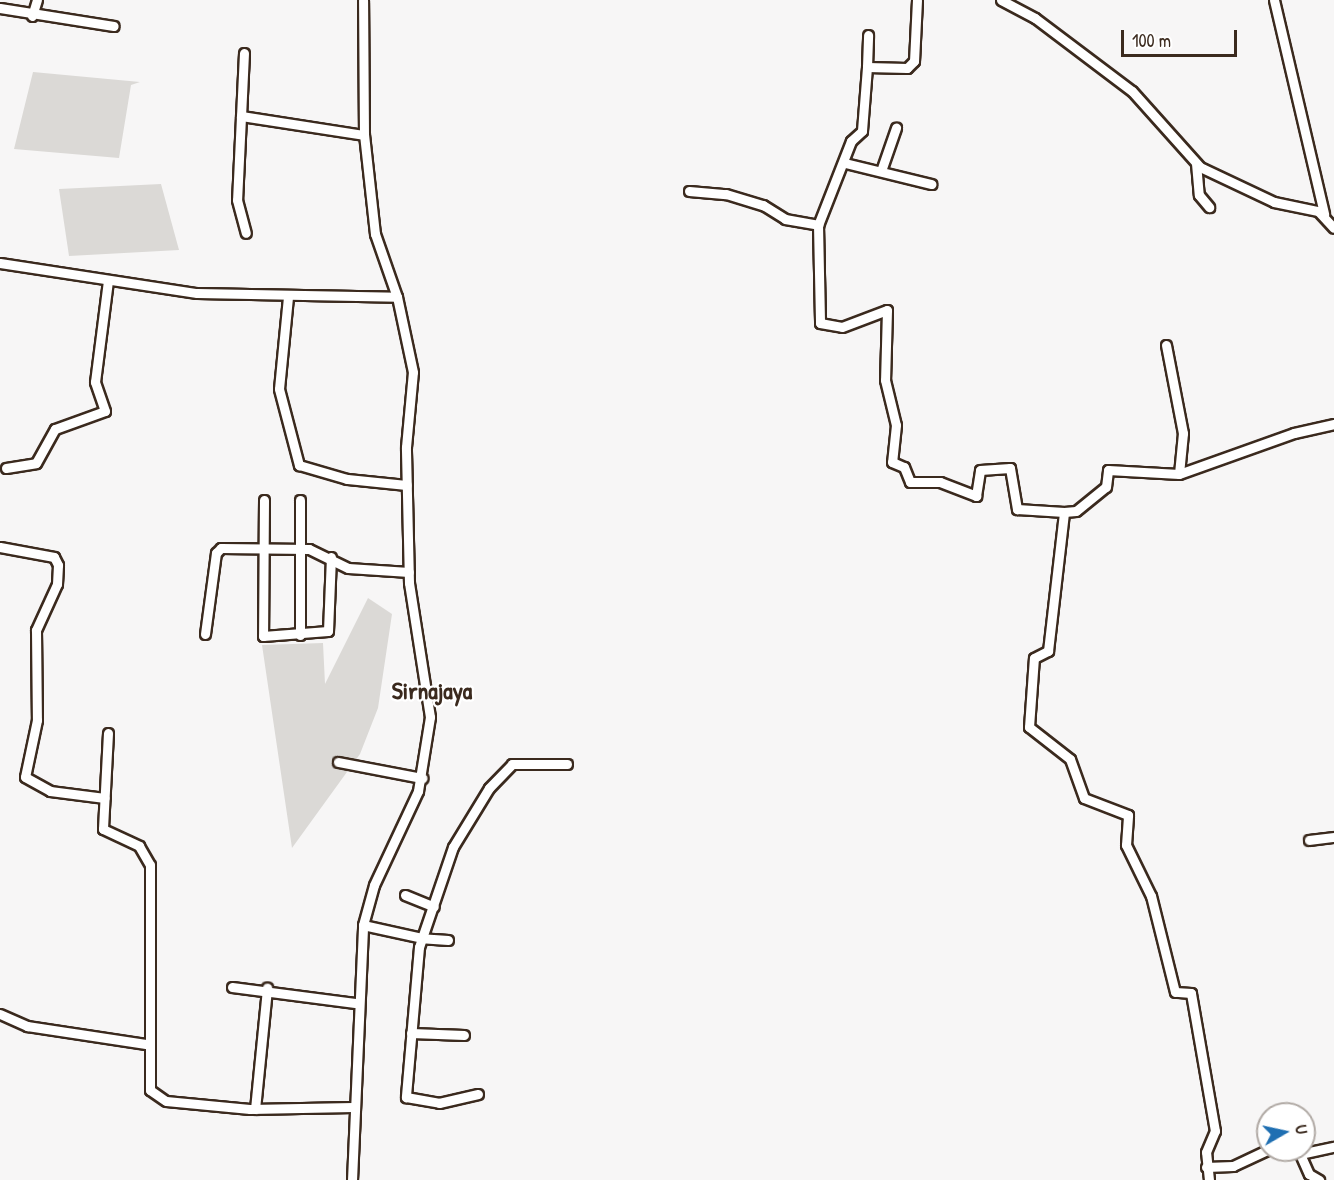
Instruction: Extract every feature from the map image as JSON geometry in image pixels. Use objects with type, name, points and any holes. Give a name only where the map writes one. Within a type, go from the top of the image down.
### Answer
[{"type":"street","points":[[33,16],[37,0]]},
{"type":"street","points":[[352,1180],[355,1003],[363,925],[374,885],[422,778],[430,717],[409,572],[407,485],[413,372],[398,297],[375,234],[364,135],[363,0]]},
{"type":"street","points":[[867,67],[911,67],[917,0]]},
{"type":"street","points":[[1001,0],[1035,18],[1132,91],[1196,163],[1274,202],[1324,214]]},
{"type":"street","points":[[1274,0],[1324,214],[1334,228]]},
{"type":"street","points":[[0,8],[33,16],[114,26]]},
{"type":"street","points":[[867,35],[862,131],[851,141],[818,225],[823,327],[842,327],[887,310],[885,380],[895,414],[894,465],[904,467],[910,482],[940,482],[976,496],[980,470],[1012,468],[1018,511],[1076,511],[1106,487],[1108,470],[1179,474],[1294,433],[1334,424]]},
{"type":"street","points":[[244,53],[237,200],[246,233]]},
{"type":"street","points":[[241,116],[364,135]]},
{"type":"street","points":[[881,171],[896,128]]},
{"type":"street","points":[[844,163],[881,171],[889,178],[931,184]]},
{"type":"street","points":[[1196,163],[1199,195],[1209,207]]},
{"type":"street","points":[[689,190],[726,194],[763,204],[785,219],[818,225]]},
{"type":"street","points":[[0,263],[108,281],[288,297],[398,297]]},
{"type":"street","points":[[6,468],[36,463],[55,429],[105,411],[95,382],[108,281]]},
{"type":"street","points":[[288,297],[279,389],[299,465],[347,479],[407,485]]},
{"type":"street","points":[[1166,345],[1183,433],[1179,474]]},
{"type":"street","points":[[264,500],[263,636],[300,635],[330,628],[331,557]]},
{"type":"street","points":[[300,500],[300,635]]},
{"type":"street","points":[[1064,512],[1048,651],[1034,658],[1027,721],[1032,732],[1070,759],[1084,798],[1128,815],[1126,845],[1151,896],[1175,992],[1191,993],[1205,1053],[1215,1139],[1206,1152],[1209,1180]]},
{"type":"street","points":[[205,634],[216,553],[229,546],[301,549],[331,557],[348,568],[409,572]]},
{"type":"street","points":[[0,548],[54,557],[58,566],[57,584],[36,630],[37,720],[25,777],[50,791],[105,798]]},
{"type":"street","points":[[108,734],[104,832],[139,846],[150,866],[146,1044],[147,1081],[156,1096],[255,1109],[353,1107]]},
{"type":"street","points":[[338,762],[422,778]]},
{"type":"street","points":[[477,1094],[439,1103],[407,1099],[411,1033],[422,938],[459,834],[508,766],[567,764]]},
{"type":"street","points":[[1309,840],[1334,837]]},
{"type":"street","points":[[405,895],[434,907]]},
{"type":"street","points":[[363,925],[422,938],[448,940]]},
{"type":"street","points":[[232,987],[267,988],[355,1003]]},
{"type":"street","points":[[255,1109],[267,988]]},
{"type":"street","points":[[0,1014],[27,1026],[146,1044]]},
{"type":"street","points":[[411,1033],[464,1035]]},
{"type":"street","points":[[1316,1149],[1334,1147]]},
{"type":"street","points":[[1206,1167],[1233,1166],[1256,1155]]},
{"type":"street","points":[[1301,1162],[1309,1174],[1319,1180]]},
{"type":"shaded area","points":[[33,72],[140,82],[131,85],[119,158],[14,149]]},
{"type":"shaded area","points":[[161,184],[179,250],[69,256],[59,189]]},
{"type":"shaded area","points":[[368,598],[392,614],[378,708],[360,754],[292,848],[262,645],[323,643],[325,684]]},
{"type":"district","name":"Sirnajaya","points":[[432,691]]}]
